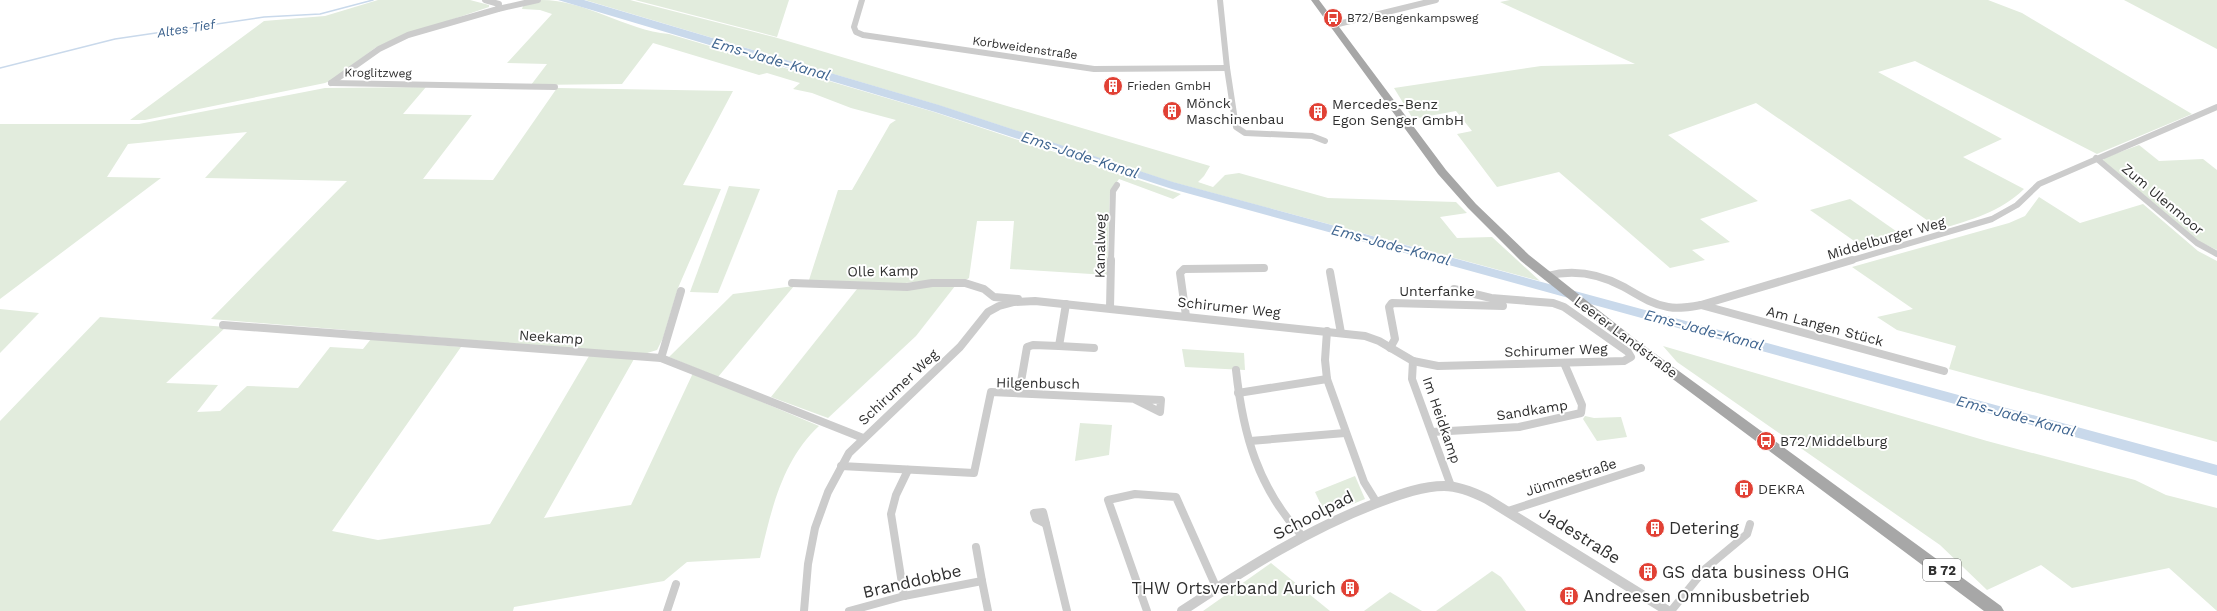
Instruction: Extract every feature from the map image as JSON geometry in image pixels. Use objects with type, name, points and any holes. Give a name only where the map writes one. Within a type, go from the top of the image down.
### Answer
[{"type":"main road","name":"Leerer Landstraße","points":[[1315,0],[1445,175],[1510,245],[1592,312],[1996,611]]},
{"type":"street","points":[[484,0],[499,4],[498,9]]},
{"type":"street","name":"Kroglitzweg","points":[[538,0],[527,4],[498,9],[408,35],[379,49],[331,83],[556,87]]},
{"type":"street","name":"Korbweidenstraße","points":[[862,0],[854,27],[856,32],[863,35],[1012,59],[1094,69],[1227,68]]},
{"type":"street","points":[[1220,0],[1227,68],[1236,127],[1240,130],[1258,135],[1312,136],[1325,141]]},
{"type":"street","points":[[1334,25],[1397,8],[1436,0]]},
{"type":"street","name":"Middelburger Weg","points":[[1548,277],[1560,273],[1592,275],[1611,280],[1645,300],[1662,306],[1679,309],[1701,305],[1992,219],[2017,205],[2039,184],[2096,158],[2217,107]]},
{"type":"street","name":"Zum Ulenmoor","points":[[2096,158],[2197,243],[2217,254]]},
{"type":"street","name":"Kanalweg","points":[[1110,308],[1113,191],[1117,185]]},
{"type":"street","points":[[1186,316],[1180,273],[1184,269],[1264,268]]},
{"type":"street","points":[[1330,272],[1341,332]]},
{"type":"street","name":"Olle Kamp","points":[[792,284],[906,287],[932,283],[965,283],[984,289],[994,297],[1035,301]]},
{"type":"street","name":"Schirumer Weg","points":[[804,611],[811,548],[818,516],[840,466],[849,453],[863,438],[960,347],[988,312],[999,306],[1014,302],[1035,301],[1341,332],[1365,336],[1413,361],[1438,366],[1624,361],[1631,357],[1628,352],[1564,307],[1553,303],[1491,298],[1454,289]]},
{"type":"street","points":[[661,358],[681,291]]},
{"type":"street","points":[[988,312],[994,297]]},
{"type":"street","name":"Unterfanke","points":[[1390,348],[1395,339],[1389,307],[1392,303],[1503,306]]},
{"type":"street","points":[[1059,346],[1066,304]]},
{"type":"street","name":"Am Langen Stück","points":[[1701,305],[1944,371]]},
{"type":"street","name":"Neekamp","points":[[223,325],[661,358],[863,438]]},
{"type":"street","points":[[1327,331],[1325,360],[1327,379],[1345,433],[1364,482],[1377,502]]},
{"type":"street","points":[[1019,393],[1027,347],[1033,344],[1094,348]]},
{"type":"street","name":"Im Heidkamp","points":[[1413,361],[1412,379],[1451,486]]},
{"type":"street","name":"Sandkamp","points":[[1432,432],[1519,427],[1581,413],[1582,405],[1564,363]]},
{"type":"street","points":[[1236,370],[1238,393],[1250,441],[1267,489],[1284,516],[1303,536]]},
{"type":"street","points":[[1238,393],[1327,379]]},
{"type":"street","name":"Hilgenbusch","points":[[840,466],[974,473],[991,392],[1134,399]]},
{"type":"street","points":[[1250,441],[1345,433]]},
{"type":"street","name":"Jümmestraße","points":[[1508,511],[1641,468]]},
{"type":"street","points":[[904,596],[890,510],[892,501],[908,470]]},
{"type":"street","name":"Schoolpad","points":[[1182,611],[1303,536],[1324,525],[1377,502],[1424,488],[1451,486],[1471,491]]},
{"type":"street","name":"Jadestraße","points":[[1471,491],[1508,511],[1670,611]]},
{"type":"street","points":[[1147,611],[1108,500],[1135,494],[1176,497],[1217,590]]},
{"type":"street","points":[[1046,524],[1067,611]]},
{"type":"street","points":[[1670,611],[1705,569],[1747,534],[1750,524]]},
{"type":"street","name":"Branddobbe","points":[[976,547],[988,611]]},
{"type":"street","name":"Branddobbe","points":[[849,611],[867,609],[904,596],[982,581]]},
{"type":"street","points":[[667,611],[676,584]]},
{"type":"green space","points":[[378,0],[470,0],[489,5],[489,7],[397,38],[375,48],[332,80],[325,83],[145,120],[130,120],[264,21],[325,16]]},
{"type":"green space","points":[[541,0],[558,1],[574,5],[637,27],[669,34],[934,112],[1181,194],[1173,199],[1119,179],[1110,192],[1107,275],[1010,269],[1014,221],[977,221],[969,278],[964,281],[946,279],[895,284],[809,280],[838,190],[852,190],[890,124],[896,120],[851,108],[812,93],[793,89],[800,83],[767,73],[759,75],[653,43],[622,84],[531,85],[547,64],[507,63],[552,14],[540,10],[522,9],[523,6]]},
{"type":"green space","points":[[585,0],[630,0],[774,37],[1210,166],[1198,182],[1213,187],[1225,175],[1239,173],[1328,198],[1456,202],[1467,213],[1440,217],[1457,238],[1492,237],[1540,281],[1172,182],[938,105]]},
{"type":"green space","points":[[635,0],[789,0],[777,37]]},
{"type":"green space","points":[[1510,0],[1988,0],[2022,13],[2192,114],[2097,154],[1915,61],[1878,72],[2002,139],[1963,157],[2024,189],[2005,204],[1985,214],[1940,229],[1756,103],[1668,135],[1758,201],[1700,219],[1730,242],[1692,250],[1705,260],[1670,268],[1559,172],[1497,187],[1457,134],[1472,131],[1456,111],[1413,119],[1394,88],[1541,66],[1635,64],[1500,2]]},
{"type":"green space","points":[[2124,0],[2217,0],[2217,49]]},
{"type":"green space","points":[[426,87],[403,114],[472,115],[423,179],[493,180],[557,88],[733,91],[683,185],[721,189],[678,288],[663,338],[657,350],[644,354],[211,319],[347,181],[205,178],[247,132],[128,144],[107,177],[161,178],[0,299],[0,124],[139,124],[325,88]]},
{"type":"green space","points":[[2139,145],[2159,161],[2203,159],[2217,170],[2217,250],[2200,242],[2103,161],[2104,158]]},
{"type":"green space","points":[[729,186],[760,189],[718,293],[690,292]]},
{"type":"green space","points":[[2039,197],[2080,223],[2143,204],[2198,251],[2217,261],[2217,442],[1949,369],[1956,346],[1897,330],[1877,317],[1913,309],[1852,267],[2009,223],[2025,216]]},
{"type":"green space","points":[[1850,199],[1906,238],[1867,250],[1810,210]]},
{"type":"green space","points":[[794,286],[718,377],[669,357],[733,294]]},
{"type":"green space","points":[[929,286],[955,286],[916,336],[828,418],[771,397],[857,289],[889,290]]},
{"type":"green space","points":[[0,309],[39,313],[0,353]]},
{"type":"green space","points":[[100,317],[226,327],[166,383],[218,385],[197,412],[220,411],[247,386],[298,388],[330,347],[363,349],[371,339],[461,347],[332,531],[378,540],[490,524],[589,356],[634,359],[544,518],[631,505],[693,373],[819,426],[806,440],[787,470],[774,505],[760,558],[687,562],[664,581],[514,607],[513,611],[0,611],[0,421]]},
{"type":"green space","points":[[1663,346],[1987,441],[2135,480],[2166,495],[2217,508],[2217,611],[2169,568],[2072,588],[2041,565],[1987,590],[1940,545],[1677,362]]},
{"type":"green space","points":[[1182,349],[1244,353],[1245,370],[1185,367]]},
{"type":"green space","points":[[1585,416],[1594,418],[1621,417],[1627,437],[1597,441],[1583,419]]},
{"type":"green space","points":[[1080,423],[1112,425],[1109,455],[1075,461]]},
{"type":"green space","points":[[1355,476],[1365,499],[1326,515],[1315,492]]},
{"type":"green space","points":[[1271,563],[1330,611],[1203,611]]},
{"type":"green space","points":[[1492,571],[1501,577],[1526,611],[1436,611]]},
{"type":"green space","points":[[1390,592],[1422,611],[1364,611]]},
{"type":"water","name":"Ems-Jade-Kanal","points":[[558,0],[584,0],[939,105],[1173,182],[2217,465],[2217,476],[1172,189],[935,112]]},
{"type":"waterway","name":"Altes Tief","points":[[0,68],[115,39],[264,17],[320,14],[373,0]]},
{"type":"place","name":"B72/Bengenkampsweg","points":[[1333,18]]},
{"type":"place","name":"Frieden GmbH","points":[[1113,86]]},
{"type":"place","name":"Mönck Maschinenbau","points":[[1172,111]]},
{"type":"place","name":"Mercedes-Benz Egon Senger GmbH","points":[[1318,112]]},
{"type":"place","name":"B72/Middelburg","points":[[1766,441]]},
{"type":"place","name":"DEKRA","points":[[1744,489]]},
{"type":"place","name":"Detering","points":[[1655,528]]},
{"type":"place","name":"GS data business OHG","points":[[1648,572]]},
{"type":"place","name":"THW Ortsverband Aurich","points":[[1350,588]]},
{"type":"place","name":"Andreesen Omnibusbetrieb","points":[[1569,596]]}]
